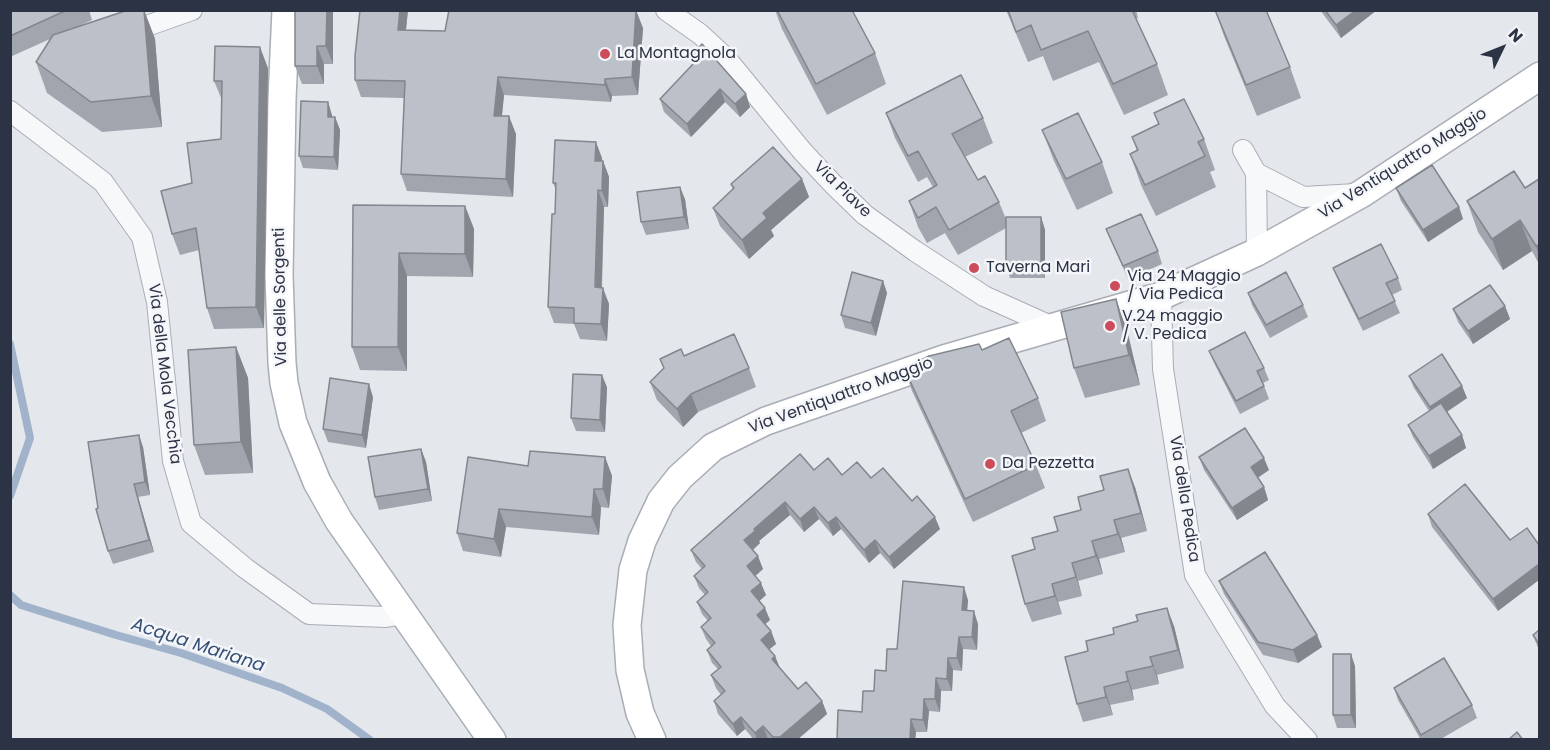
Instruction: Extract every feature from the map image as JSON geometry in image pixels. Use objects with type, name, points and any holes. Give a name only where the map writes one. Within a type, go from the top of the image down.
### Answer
[{"type":"main road","name":"Via delle Sorgenti","points":[[286,10],[282,99],[280,342],[284,383],[297,434],[317,482],[346,532],[492,740]]},
{"type":"main road","name":"Via Ventiquattro Maggio","points":[[652,740],[640,713],[630,670],[627,641],[628,606],[633,570],[654,514],[670,489],[691,466],[714,447],[752,426],[944,359],[1161,296],[1257,252],[1361,194],[1539,76]]},
{"type":"street","points":[[106,40],[192,10]]},
{"type":"street","name":"Via Piave","points":[[666,10],[700,34],[725,57],[803,152],[865,215],[915,252],[984,296],[1053,327]]},
{"type":"street","name":"Via della Mola Vecchia","points":[[10,111],[103,182],[142,237],[157,302],[173,461],[191,522],[244,568],[309,614],[386,617],[403,614]]},
{"type":"street","points":[[1243,150],[1256,173],[1257,252]]},
{"type":"street","points":[[1256,173],[1303,197],[1361,194]]},
{"type":"street","name":"Via della Pedica","points":[[1161,296],[1163,369],[1195,575],[1275,706],[1307,740]]},
{"type":"building","points":[[10,10],[67,10],[10,36]]},
{"type":"building","points":[[128,10],[144,10],[151,96],[91,102],[36,62],[53,35]]},
{"type":"building","points":[[295,10],[327,10],[326,46],[317,46],[317,66],[295,66]]},
{"type":"building","points":[[360,10],[400,10],[398,30],[445,31],[449,10],[636,10],[632,77],[605,79],[605,85],[498,77],[494,116],[509,116],[506,179],[401,174],[405,81],[355,80]]},
{"type":"building","points":[[777,10],[852,10],[875,53],[816,84]]},
{"type":"building","points":[[1008,10],[1132,10],[1157,64],[1113,84],[1088,31],[1041,50],[1031,25],[1016,32]]},
{"type":"building","points":[[1215,10],[1266,10],[1290,67],[1246,85]]},
{"type":"building","points":[[1325,10],[1356,10],[1336,25]]},
{"type":"building","points":[[702,44],[746,94],[735,104],[720,89],[687,124],[660,99],[694,63],[689,57]]},
{"type":"building","points":[[215,46],[260,47],[256,307],[207,308],[196,228],[172,234],[161,191],[192,183],[187,143],[221,139],[222,81],[214,81]]},
{"type":"building","points":[[961,75],[983,118],[952,134],[978,180],[985,176],[999,202],[949,230],[936,207],[918,218],[909,201],[937,185],[918,151],[908,156],[886,113]]},
{"type":"building","points":[[1184,99],[1204,139],[1198,142],[1205,156],[1145,185],[1130,154],[1138,150],[1132,137],[1159,124],[1154,113]]},
{"type":"building","points":[[301,101],[328,102],[328,117],[335,117],[334,157],[299,156]]},
{"type":"building","points":[[1078,113],[1102,162],[1066,179],[1042,130]]},
{"type":"building","points":[[555,140],[596,142],[595,161],[603,161],[602,191],[598,190],[595,287],[603,288],[601,324],[574,323],[574,308],[548,307],[552,214],[555,214],[556,183],[553,183]]},
{"type":"building","points":[[773,147],[802,179],[763,213],[767,218],[742,240],[713,208],[734,188],[731,184]]},
{"type":"building","points":[[1432,165],[1459,207],[1423,230],[1396,188]]},
{"type":"building","points":[[1514,171],[1525,188],[1539,179],[1539,244],[1536,246],[1520,220],[1492,239],[1467,201]]},
{"type":"building","points":[[680,187],[684,217],[641,222],[637,192]]},
{"type":"building","points":[[353,205],[465,206],[465,254],[399,253],[398,347],[352,347]]},
{"type":"building","points":[[1141,214],[1158,251],[1123,266],[1106,229]]},
{"type":"building","points":[[1006,217],[1041,217],[1041,265],[1006,265]]},
{"type":"building","points":[[1381,244],[1398,278],[1386,283],[1395,301],[1359,319],[1333,268]]},
{"type":"building","points":[[852,272],[883,281],[871,323],[841,315]]},
{"type":"building","points":[[1286,272],[1303,305],[1266,325],[1248,293]]},
{"type":"building","points":[[1490,285],[1505,306],[1468,331],[1453,309]]},
{"type":"building","points":[[1116,299],[1129,355],[1074,368],[1061,312]]},
{"type":"building","points":[[1245,332],[1264,368],[1257,371],[1264,386],[1236,401],[1209,351]]},
{"type":"building","points":[[734,334],[749,368],[691,394],[677,409],[650,382],[664,368],[660,359],[681,349],[684,356]]},
{"type":"building","points":[[1009,338],[1038,398],[1011,411],[1036,465],[965,499],[904,368],[929,356],[979,344],[982,350]]},
{"type":"building","points":[[236,347],[241,442],[194,445],[188,350]]},
{"type":"building","points":[[1442,354],[1462,386],[1430,407],[1409,376]]},
{"type":"building","points":[[573,374],[602,375],[600,420],[571,418]]},
{"type":"building","points":[[330,378],[369,384],[362,435],[323,429]]},
{"type":"building","points":[[1441,403],[1462,435],[1429,456],[1408,425]]},
{"type":"building","points":[[1245,428],[1264,458],[1251,467],[1264,487],[1232,508],[1199,457]]},
{"type":"building","points":[[139,435],[145,482],[134,484],[149,540],[108,551],[96,509],[98,508],[88,442]]},
{"type":"building","points":[[421,449],[428,489],[375,497],[368,457]]},
{"type":"building","points":[[530,451],[605,457],[603,489],[594,489],[592,517],[499,509],[494,539],[457,533],[468,457],[528,466]]},
{"type":"building","points":[[800,454],[814,470],[828,458],[842,475],[857,462],[871,478],[883,468],[912,501],[917,496],[935,517],[889,557],[875,540],[864,550],[836,517],[828,523],[814,507],[800,519],[785,502],[744,540],[758,556],[747,566],[761,583],[751,591],[765,608],[757,615],[771,631],[761,640],[775,656],[772,659],[798,689],[806,682],[822,701],[780,737],[773,737],[763,726],[755,733],[741,717],[733,724],[714,701],[725,691],[711,675],[721,667],[707,650],[715,643],[701,627],[711,618],[697,602],[708,592],[694,576],[705,566],[691,550]]},
{"type":"building","points":[[1128,469],[1141,513],[1114,520],[1118,534],[1092,541],[1096,556],[1072,563],[1076,577],[1052,584],[1055,596],[1025,604],[1012,556],[1035,549],[1032,538],[1058,531],[1054,517],[1081,510],[1078,497],[1104,490],[1100,476]]},
{"type":"building","points":[[1465,484],[1510,540],[1527,528],[1539,545],[1539,564],[1493,599],[1428,514]]},
{"type":"building","points":[[1265,552],[1317,635],[1293,650],[1258,642],[1219,581]]},
{"type":"building","points":[[903,581],[964,587],[962,610],[974,611],[972,637],[959,637],[957,658],[948,658],[947,679],[936,678],[935,699],[924,699],[923,720],[911,719],[910,740],[837,740],[838,710],[862,712],[863,691],[874,691],[875,670],[886,671],[887,649],[897,649]]},
{"type":"building","points":[[1167,608],[1178,650],[1150,657],[1153,666],[1126,672],[1128,681],[1104,687],[1106,697],[1077,704],[1065,657],[1088,651],[1086,641],[1114,634],[1113,628],[1138,621],[1136,615]]},
{"type":"building","points":[[1539,630],[1539,644],[1533,635]]},
{"type":"building","points":[[1333,654],[1351,654],[1351,715],[1333,715]]},
{"type":"building","points":[[1444,658],[1472,705],[1421,735],[1394,688]]},
{"type":"building","points":[[1517,732],[1523,740],[1508,740]]},
{"type":"waterway","name":"Acqua Mariana","points":[[10,344],[30,438],[10,496]]},
{"type":"waterway","name":"Acqua Mariana","points":[[10,595],[21,605],[181,653],[282,688],[327,709],[370,740]]},
{"type":"place","name":"La Montagnola","points":[[605,54]]},
{"type":"place","name":"Taverna Mari","points":[[974,268]]},
{"type":"place","name":"Via 24 Maggio / Via Pedica","points":[[1115,286]]},
{"type":"place","name":"V.24 maggio / V. Pedica","points":[[1110,326]]},
{"type":"place","name":"Da Pezzetta","points":[[990,464]]}]
